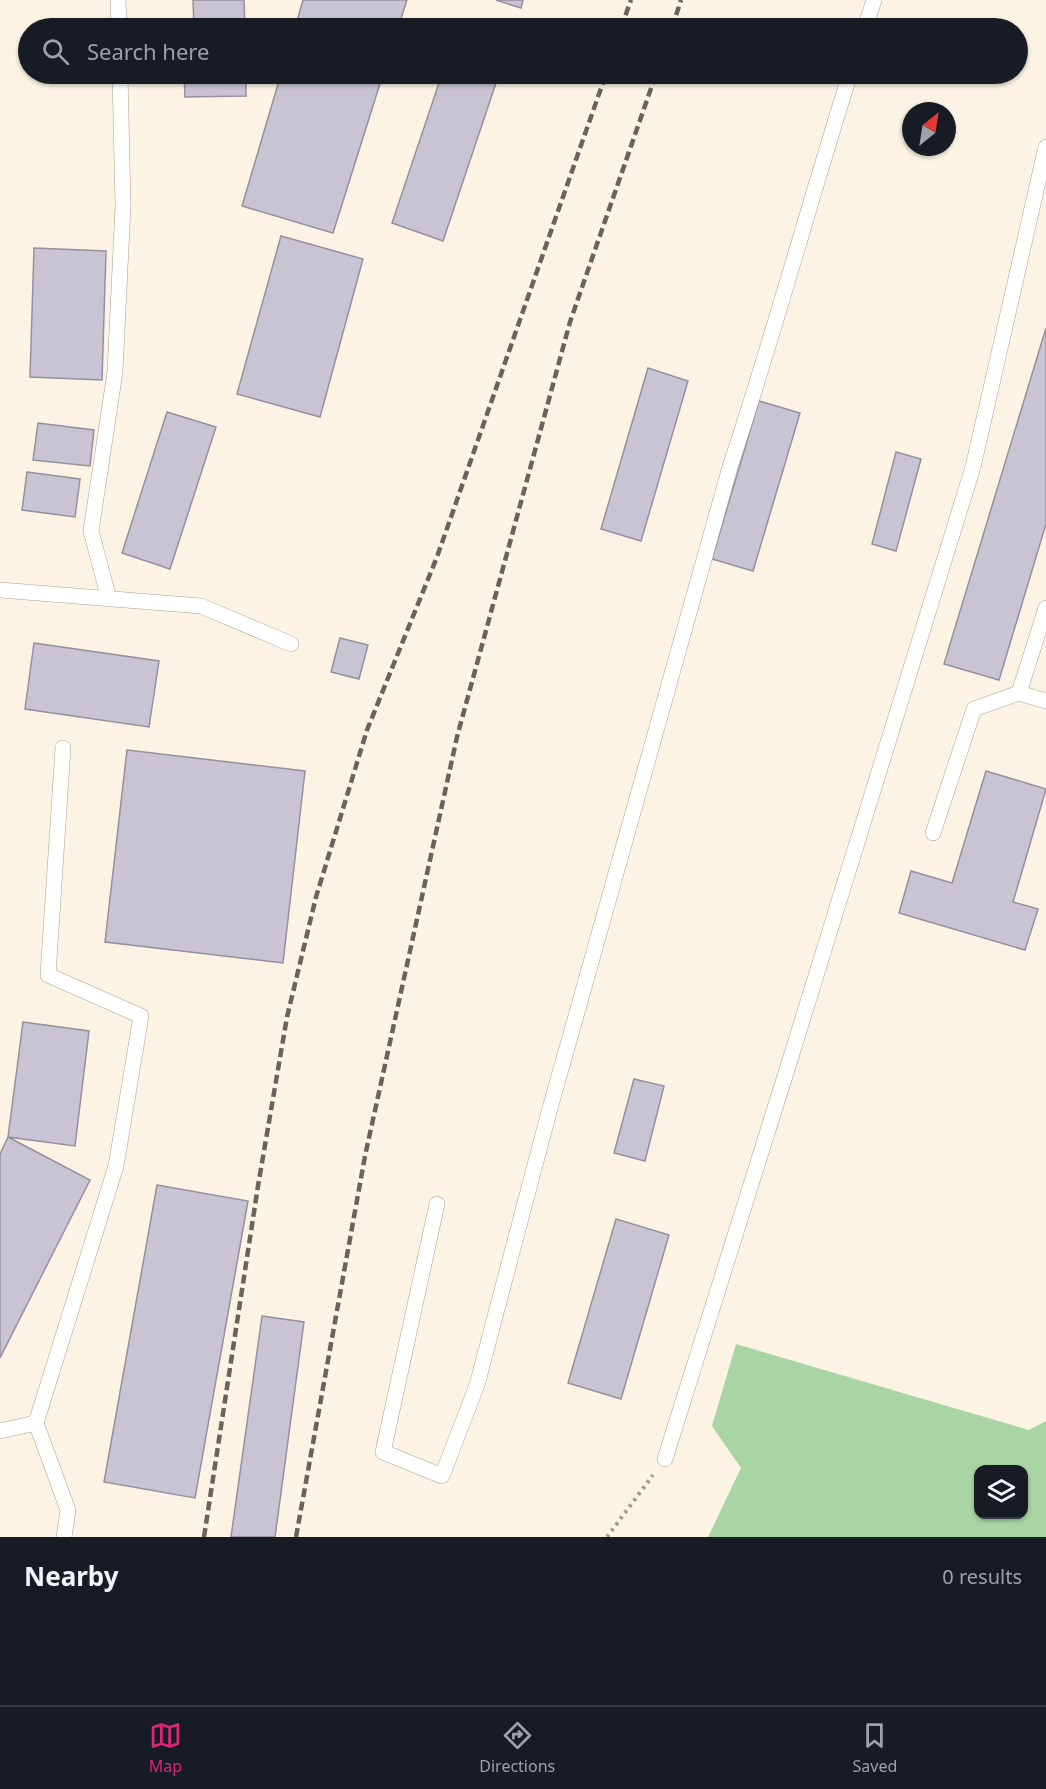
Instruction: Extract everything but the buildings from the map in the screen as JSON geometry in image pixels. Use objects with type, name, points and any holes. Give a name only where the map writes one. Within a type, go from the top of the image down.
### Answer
[{"type":"lane","points":[[118,0],[119,18]]},
{"type":"lane","points":[[868,18],[874,0]]},
{"type":"lane","points":[[109,599],[91,531],[115,372],[123,206],[120,84]]},
{"type":"lane","points":[[437,1204],[383,1452],[442,1476],[477,1385],[549,1112],[730,467],[760,377],[847,84]]},
{"type":"lane","points":[[665,1459],[972,467],[1046,147]]},
{"type":"lane","points":[[0,590],[201,606],[291,644]]},
{"type":"lane","points":[[1019,693],[1046,609]]},
{"type":"lane","points":[[933,833],[974,709],[1019,693],[1046,701]]},
{"type":"lane","points":[[63,748],[48,975],[141,1016],[116,1166],[36,1423],[68,1510],[64,1537]]},
{"type":"lane","points":[[0,1431],[36,1423]]},
{"type":"path","points":[[607,1537],[665,1459]]},
{"type":"green space","points":[[736,1344],[1029,1430],[1046,1421],[1046,1537],[708,1537],[741,1468],[712,1426]]},
{"type":"railway","points":[[625,18],[631,0]]},
{"type":"railway","points":[[675,18],[681,0]]},
{"type":"railway","points":[[204,1537],[258,1186],[287,1017],[316,897],[367,730],[437,557],[603,84]]},
{"type":"railway","points":[[296,1537],[365,1156],[457,737],[570,322],[653,84]]}]
